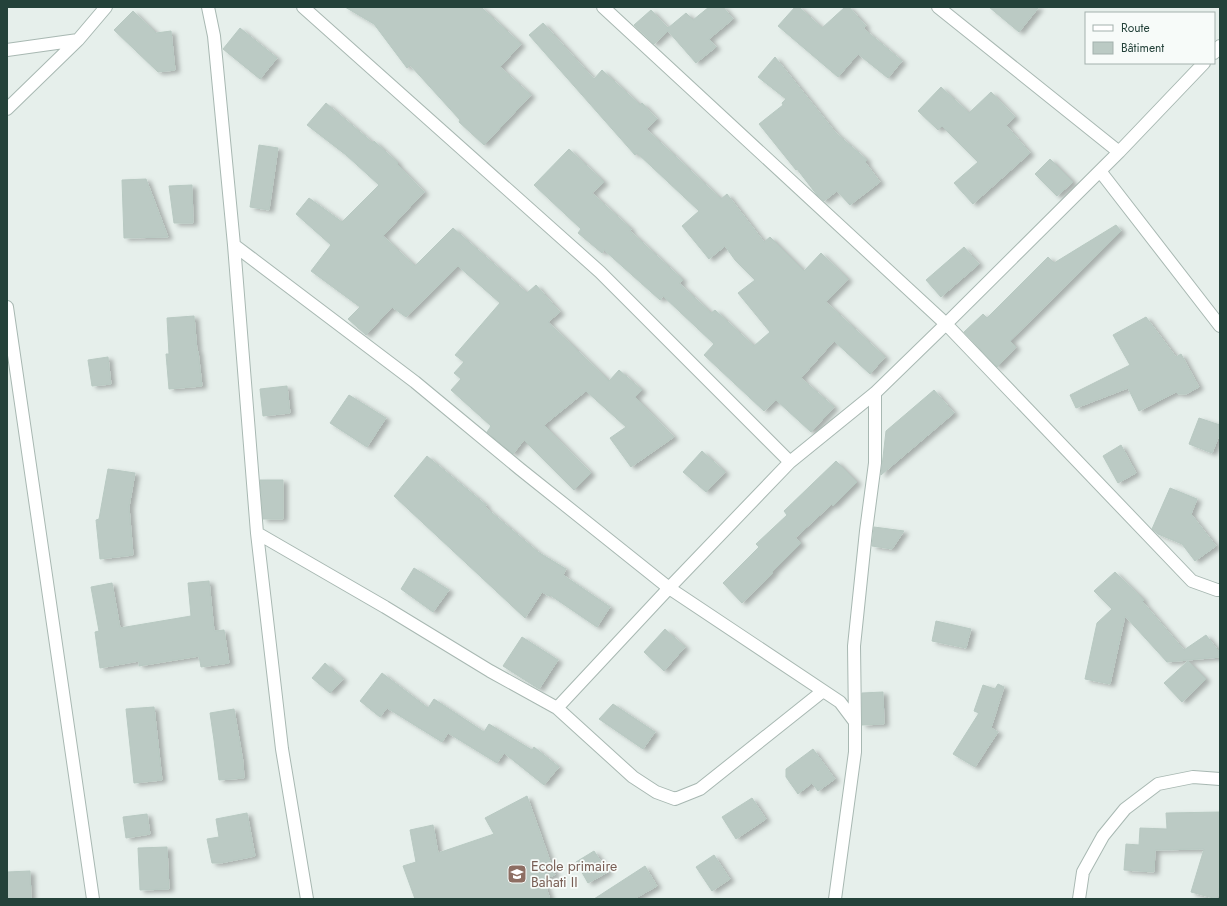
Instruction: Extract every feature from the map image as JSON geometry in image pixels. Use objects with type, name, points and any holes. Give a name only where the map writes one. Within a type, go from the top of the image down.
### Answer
[{"type":"street","points":[[7,109],[78,40],[106,7]]},
{"type":"street","points":[[208,7],[214,36],[234,245],[257,533],[282,749],[307,899]]},
{"type":"street","points":[[304,7],[600,272],[790,462]]},
{"type":"street","points":[[603,7],[946,324],[1192,581],[1220,590]]},
{"type":"street","points":[[938,7],[1119,152]]},
{"type":"street","points":[[7,50],[78,40]]},
{"type":"street","points":[[557,708],[669,588],[790,462],[875,393],[1119,152],[1203,64]]},
{"type":"street","points":[[1100,171],[1220,326]]},
{"type":"street","points":[[234,245],[415,382],[520,469],[669,588],[840,702],[855,722]]},
{"type":"street","points":[[7,307],[93,899]]},
{"type":"street","points":[[835,899],[855,752],[854,646],[875,463],[875,393]]},
{"type":"street","points":[[257,533],[385,607],[490,671],[557,708],[633,777],[656,792],[675,799],[700,789],[823,691]]},
{"type":"street","points":[[1080,899],[1083,872],[1103,836],[1125,809],[1158,784],[1193,777],[1220,779]]},
{"type":"building","points":[[345,7],[481,7],[521,44],[500,67],[531,95],[484,145],[459,122],[460,120],[410,65],[407,68],[374,24]]},
{"type":"building","points":[[709,7],[723,7],[733,19],[709,39],[716,47],[696,63],[668,31],[654,44],[634,25],[651,10],[668,28],[686,13],[693,20]]},
{"type":"building","points":[[795,7],[799,7],[822,28],[845,7],[849,7],[866,26],[863,28],[902,61],[888,78],[858,54],[838,77],[778,26]]},
{"type":"building","points":[[989,7],[1039,7],[1019,32]]},
{"type":"building","points":[[133,11],[156,33],[171,31],[175,70],[158,72],[114,30]]},
{"type":"building","points":[[543,23],[594,79],[602,70],[640,105],[642,103],[657,119],[646,129],[721,199],[727,194],[764,242],[770,237],[804,271],[821,253],[848,279],[826,302],[885,357],[870,374],[834,341],[801,378],[834,407],[811,432],[776,400],[764,411],[704,355],[714,344],[663,296],[660,300],[604,250],[602,253],[578,233],[581,229],[534,185],[569,149],[604,182],[592,193],[631,229],[630,231],[683,280],[679,283],[711,313],[715,310],[754,346],[770,332],[738,293],[755,280],[735,260],[725,246],[709,259],[682,226],[699,211],[637,153],[635,155],[529,35]]},
{"type":"building","points":[[240,28],[277,58],[260,79],[223,49]]},
{"type":"building","points":[[775,57],[836,133],[867,160],[865,162],[880,182],[850,205],[837,191],[824,201],[817,195],[759,124],[783,105],[782,103],[786,99],[758,77]]},
{"type":"building","points":[[941,87],[969,113],[991,92],[1015,117],[1006,125],[1030,153],[973,204],[954,183],[978,162],[942,126],[938,130],[918,111]]},
{"type":"building","points":[[326,103],[373,143],[374,141],[398,163],[397,164],[424,192],[383,236],[415,266],[453,228],[527,293],[536,285],[560,312],[548,322],[609,381],[619,370],[642,390],[635,397],[674,437],[631,467],[610,438],[626,427],[586,391],[544,425],[591,473],[574,490],[524,440],[513,454],[487,432],[491,426],[451,390],[461,379],[454,373],[464,362],[455,355],[500,303],[458,266],[406,317],[392,307],[366,335],[348,319],[360,307],[311,271],[331,245],[296,214],[309,198],[342,222],[379,185],[346,155],[307,125]]},
{"type":"building","points":[[259,145],[278,148],[269,210],[250,207]]},
{"type":"building","points":[[1050,159],[1073,182],[1057,196],[1035,174]]},
{"type":"building","points":[[146,179],[168,237],[124,238],[122,180]]},
{"type":"building","points":[[192,185],[193,223],[174,223],[169,186]]},
{"type":"building","points":[[1116,225],[1121,231],[1010,341],[1016,347],[997,367],[964,332],[983,314],[987,318],[1048,257],[1054,263]]},
{"type":"building","points":[[964,247],[979,264],[941,297],[926,280]]},
{"type":"building","points":[[194,316],[202,386],[169,389],[166,354],[169,354],[167,318]]},
{"type":"building","points":[[1146,317],[1176,357],[1181,354],[1199,387],[1186,394],[1178,394],[1176,392],[1139,411],[1128,388],[1076,408],[1070,395],[1130,365],[1113,335]]},
{"type":"building","points":[[108,357],[111,384],[92,386],[88,360]]},
{"type":"building","points":[[287,386],[290,413],[263,416],[260,389]]},
{"type":"building","points":[[934,390],[954,413],[881,475],[886,431]]},
{"type":"building","points":[[349,395],[386,418],[367,447],[330,423]]},
{"type":"building","points":[[1199,418],[1220,425],[1220,433],[1212,453],[1189,444]]},
{"type":"building","points":[[1121,445],[1136,473],[1118,483],[1103,456]]},
{"type":"building","points":[[702,451],[725,472],[706,492],[683,472]]},
{"type":"building","points":[[427,456],[486,505],[485,507],[538,552],[566,569],[563,575],[610,607],[597,627],[550,595],[549,596],[542,592],[525,618],[394,496]]},
{"type":"building","points":[[836,461],[857,482],[833,506],[832,504],[795,538],[801,543],[742,603],[723,583],[759,547],[756,544],[787,515],[784,511]]},
{"type":"building","points":[[108,469],[135,473],[129,507],[133,555],[100,559],[96,520],[99,519]]},
{"type":"building","points":[[260,480],[283,480],[283,519],[263,519]]},
{"type":"building","points":[[1170,488],[1197,499],[1191,514],[1216,546],[1195,561],[1182,544],[1158,534],[1152,529]]},
{"type":"building","points":[[874,527],[904,531],[892,549],[872,546]]},
{"type":"building","points":[[414,568],[449,590],[433,612],[401,589]]},
{"type":"building","points":[[1115,572],[1144,600],[1142,601],[1184,650],[1206,635],[1220,653],[1220,657],[1167,662],[1125,616],[1110,684],[1085,679],[1097,623],[1112,609],[1094,591]]},
{"type":"building","points":[[209,581],[214,631],[224,630],[229,663],[201,667],[199,656],[139,666],[139,661],[100,668],[95,632],[99,631],[91,587],[112,583],[120,628],[191,616],[188,583]]},
{"type":"building","points":[[936,621],[971,629],[966,648],[932,641]]},
{"type":"building","points":[[665,629],[685,647],[664,671],[644,652]]},
{"type":"building","points":[[522,637],[558,660],[539,689],[503,666]]},
{"type":"building","points":[[1188,661],[1206,679],[1182,702],[1164,683]]},
{"type":"building","points":[[325,663],[343,679],[330,693],[312,678]]},
{"type":"building","points":[[382,673],[428,708],[434,699],[484,732],[489,724],[532,750],[534,747],[559,767],[544,785],[504,753],[497,763],[448,733],[442,742],[387,708],[380,717],[360,701]]},
{"type":"building","points":[[998,684],[1004,687],[991,728],[998,732],[975,767],[953,754],[979,713],[974,711],[983,685],[995,689]]},
{"type":"building","points":[[883,692],[884,724],[862,725],[862,693]]},
{"type":"building","points":[[613,704],[655,732],[643,749],[599,719]]},
{"type":"building","points":[[154,707],[162,780],[134,783],[126,709]]},
{"type":"building","points":[[234,709],[243,762],[244,778],[219,780],[210,713]]},
{"type":"building","points":[[813,749],[835,779],[818,791],[812,783],[798,794],[786,777],[786,769]]},
{"type":"building","points":[[527,796],[555,875],[543,879],[550,899],[415,899],[403,866],[416,862],[410,830],[433,825],[438,853],[494,834],[485,818]]},
{"type":"building","points":[[752,798],[766,819],[736,839],[722,817]]},
{"type":"building","points":[[1220,812],[1220,886],[1217,899],[1191,892],[1204,849],[1155,850],[1154,872],[1124,870],[1126,844],[1139,845],[1140,828],[1167,829],[1166,813]]},
{"type":"building","points":[[247,813],[255,856],[221,863],[212,863],[207,839],[219,837],[216,819]]},
{"type":"building","points":[[147,814],[150,834],[126,838],[123,817]]},
{"type":"building","points":[[167,847],[169,889],[140,890],[138,848]]},
{"type":"building","points":[[594,851],[608,872],[588,883],[576,862]]},
{"type":"building","points":[[714,855],[730,879],[712,891],[696,867]]},
{"type":"building","points":[[645,866],[657,886],[634,899],[594,899]]},
{"type":"building","points":[[30,871],[31,899],[7,899],[7,872]]},
{"type":"place","name":"Ecole primaire Bahati II","points":[[517,874]]}]
